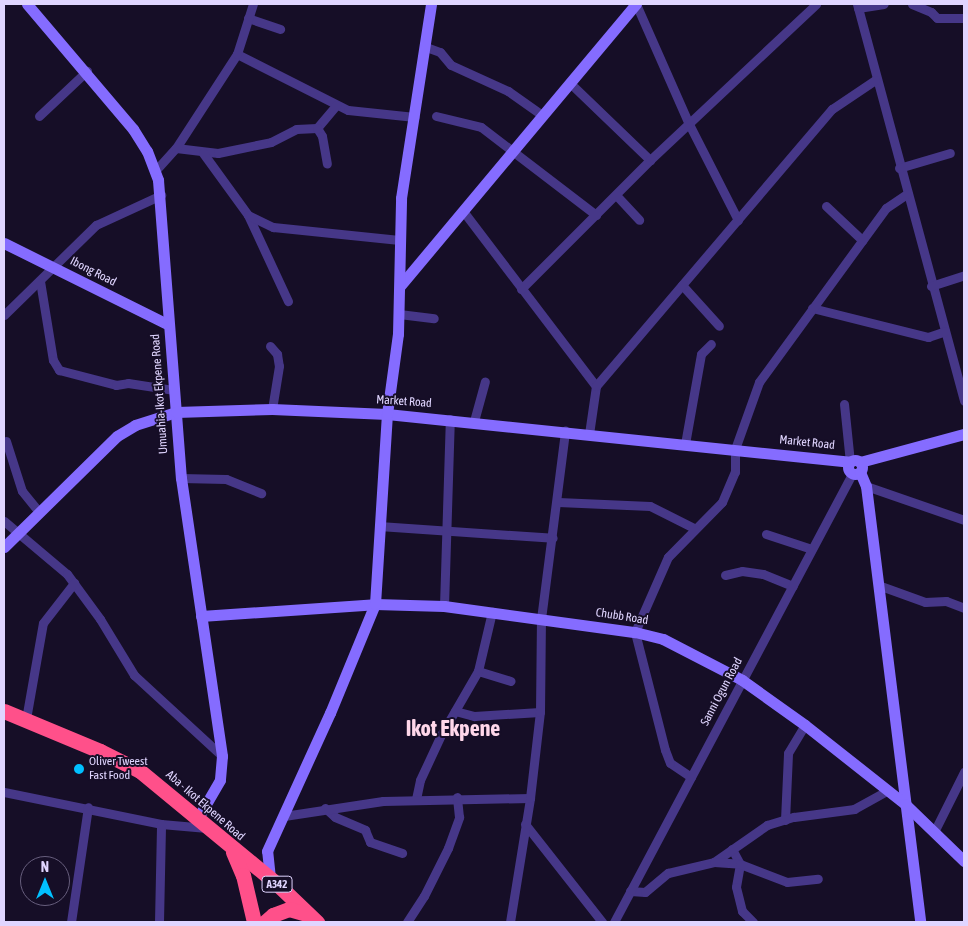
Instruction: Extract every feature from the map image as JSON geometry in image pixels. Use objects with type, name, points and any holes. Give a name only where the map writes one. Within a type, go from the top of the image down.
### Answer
[{"type":"highway","name":"Aba - Ikot Ekpene Road","points":[[4,711],[26,719],[140,771],[203,823],[233,851],[270,878],[313,919]]},
{"type":"highway","points":[[233,851],[243,875],[254,922]]},
{"type":"highway","points":[[265,922],[273,915],[289,909],[313,919]]},
{"type":"main road","name":"Umuahia-Ikot Ekpene Road","points":[[27,4],[87,71],[140,139],[155,171],[161,195],[181,478],[222,756],[220,780],[203,823]]},
{"type":"main road","points":[[270,878],[267,851],[284,816],[374,604],[387,414],[399,314],[401,198],[426,47],[431,4]]},
{"type":"main road","points":[[400,286],[636,4]]},
{"type":"main road","name":"Ibong Road","points":[[4,243],[169,325]]},
{"type":"main road","name":"Market Road","points":[[4,547],[38,511],[118,436],[135,425],[176,412],[272,409],[450,419],[735,449],[856,467]]},
{"type":"main road","points":[[920,922],[866,486],[856,467],[964,434]]},
{"type":"main road","name":"Chubb Road","points":[[201,616],[374,604],[444,606],[635,632],[663,639],[742,680],[805,725],[886,791],[905,804],[935,830],[964,861]]},
{"type":"street","points":[[155,171],[176,148],[237,54],[253,4]]},
{"type":"street","points":[[636,4],[689,124],[738,220]]},
{"type":"street","points":[[521,290],[650,160],[816,4]]},
{"type":"street","points":[[884,4],[857,6],[875,80],[964,401]]},
{"type":"street","points":[[912,4],[931,12],[937,18],[963,16]]},
{"type":"street","points":[[248,18],[280,29]]},
{"type":"street","points":[[426,47],[440,52],[451,65],[508,91],[542,116]]},
{"type":"street","points":[[237,54],[348,110],[414,117]]},
{"type":"street","points":[[39,116],[87,71]]},
{"type":"street","points":[[589,434],[596,386],[832,109],[875,80]]},
{"type":"street","points":[[571,84],[650,160]]},
{"type":"street","points":[[176,148],[203,153],[266,143],[296,129],[316,128],[336,105]]},
{"type":"street","points":[[436,116],[482,127],[512,153],[550,182],[576,197],[596,215]]},
{"type":"street","points":[[316,128],[322,136],[327,164]]},
{"type":"street","points":[[900,168],[950,152]]},
{"type":"street","points":[[203,153],[248,215],[288,301]]},
{"type":"street","points":[[691,777],[670,763],[635,632],[668,557],[694,528],[710,517],[722,502],[735,472],[735,449],[759,382],[886,208],[906,194]]},
{"type":"street","points":[[4,315],[96,225],[161,195]]},
{"type":"street","points":[[616,196],[639,220]]},
{"type":"street","points":[[826,206],[862,240]]},
{"type":"street","points":[[463,211],[521,290],[596,386]]},
{"type":"street","points":[[248,215],[273,227],[399,240]]},
{"type":"street","points":[[256,231],[264,223]]},
{"type":"street","points":[[931,286],[964,275]]},
{"type":"street","points":[[40,281],[53,360],[59,370],[116,385],[128,383],[174,390]]},
{"type":"street","points":[[682,285],[719,326]]},
{"type":"street","points":[[812,308],[928,337],[945,331]]},
{"type":"street","points":[[399,314],[434,318]]},
{"type":"street","points":[[685,444],[701,354],[711,344]]},
{"type":"street","points":[[270,346],[277,354],[279,366],[272,409]]},
{"type":"street","points":[[474,422],[485,381]]},
{"type":"street","points":[[844,404],[856,467]]},
{"type":"street","points":[[444,606],[448,530],[450,419]]},
{"type":"street","points":[[510,922],[530,798],[540,712],[541,620],[558,502],[565,431]]},
{"type":"street","points":[[6,441],[22,491],[38,511]]},
{"type":"street","name":"Sanni Ogun Road","points":[[614,922],[856,467]]},
{"type":"street","points":[[181,478],[226,479],[261,494]]},
{"type":"street","points":[[866,486],[964,520]]},
{"type":"street","points":[[558,502],[650,506],[694,528]]},
{"type":"street","points":[[4,521],[74,583],[134,675],[222,756]]},
{"type":"street","points":[[379,526],[553,538]]},
{"type":"street","points":[[766,534],[812,549]]},
{"type":"street","points":[[725,575],[742,572],[763,574],[793,586]]},
{"type":"street","points":[[26,719],[43,623],[74,583]]},
{"type":"street","points":[[878,585],[925,602],[946,601],[964,608]]},
{"type":"street","points":[[416,799],[420,780],[478,671],[492,612]]},
{"type":"street","points":[[478,671],[510,681]]},
{"type":"street","points":[[455,712],[474,716],[540,712]]},
{"type":"street","points":[[785,820],[788,753],[805,725]]},
{"type":"street","points":[[935,830],[964,772]]},
{"type":"street","points":[[714,862],[766,825],[785,820],[854,809],[886,791]]},
{"type":"street","points":[[4,792],[88,807],[161,824],[203,823]]},
{"type":"street","points":[[284,816],[325,808],[416,799],[457,797],[530,798]]},
{"type":"street","points":[[407,922],[424,896],[448,848],[458,817],[457,797]]},
{"type":"street","points":[[71,922],[88,807]]},
{"type":"street","points":[[325,808],[335,817],[365,830],[370,842],[402,853]]},
{"type":"street","points":[[159,922],[161,824]]},
{"type":"street","points":[[525,824],[602,922]]},
{"type":"street","points":[[732,849],[740,864],[736,892],[742,911],[753,922]]},
{"type":"street","points":[[630,891],[645,892],[668,873],[714,862],[740,864],[787,882],[818,880]]},
{"type":"place","name":"Oliver Tweest Fast Food","points":[[79,769]]},
{"type":"district","name":"Ikot Ekpene","points":[[453,729]]}]
